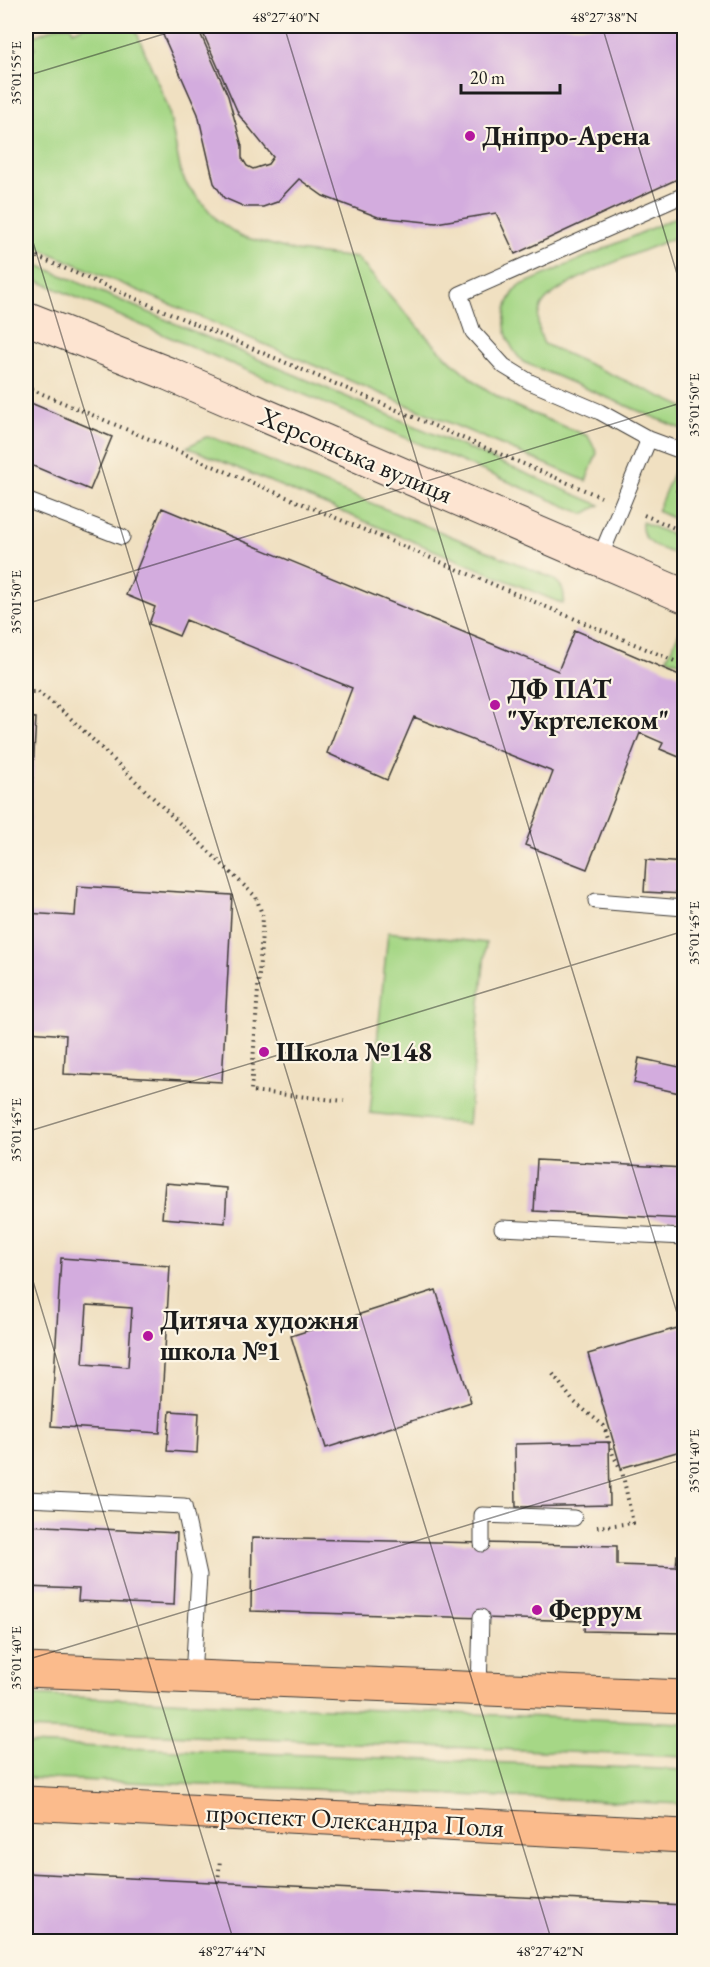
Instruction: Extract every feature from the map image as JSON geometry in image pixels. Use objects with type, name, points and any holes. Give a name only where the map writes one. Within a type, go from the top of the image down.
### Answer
[{"type":"main road","points":[[26,1670],[684,1697]]},
{"type":"main road","name":"проспект Олександра Поля","points":[[26,1803],[684,1836]]},
{"type":"street","name":"Херсонська вулиця","points":[[26,318],[169,374],[684,596]]},
{"type":"lane","points":[[684,195],[460,294],[473,332],[504,366],[530,382],[600,412],[649,439],[684,452]]},
{"type":"lane","points":[[599,560],[649,439]]},
{"type":"lane","points":[[26,500],[122,537]]},
{"type":"lane","points":[[596,902],[684,908]]},
{"type":"lane","points":[[502,1228],[684,1237]]},
{"type":"lane","points":[[26,1499],[184,1506],[199,1575],[193,1677]]},
{"type":"lane","points":[[482,1544],[483,1515],[574,1518]]},
{"type":"lane","points":[[479,1690],[481,1617]]},
{"type":"path","points":[[26,252],[684,532]]},
{"type":"path","points":[[26,387],[684,665]]},
{"type":"path","points":[[26,692],[38,692],[65,713],[256,897],[263,917],[251,1091],[344,1101]]},
{"type":"path","points":[[553,1374],[573,1401],[604,1426],[613,1455],[622,1471],[633,1523],[598,1527],[574,1518]]},
{"type":"path","points":[[218,1882],[220,1859]]},
{"type":"green space","points":[[58,26],[71,26],[73,31],[84,26],[134,26],[168,107],[181,173],[187,185],[217,220],[240,236],[295,251],[357,258],[411,320],[470,377],[515,406],[588,436],[597,453],[586,481],[26,243],[26,52],[35,48],[30,38]]},
{"type":"green space","points":[[684,214],[684,234],[590,273],[555,292],[545,301],[539,311],[538,322],[544,344],[684,407],[684,430],[523,362],[510,344],[505,325],[507,305],[519,286]]},
{"type":"green space","points":[[26,260],[600,505],[584,514],[26,276]]},
{"type":"green space","points":[[206,437],[214,438],[552,578],[562,589],[563,604],[187,447]]},
{"type":"green space","points":[[684,470],[684,523],[657,511],[674,471]]},
{"type":"green space","points":[[642,522],[684,540],[684,557],[649,542],[642,530]]},
{"type":"green space","points":[[679,633],[684,635],[684,664],[667,658]]},
{"type":"green space","points":[[388,932],[486,943],[468,1124],[370,1113]]},
{"type":"green space","points":[[26,1695],[684,1723],[684,1757],[26,1729]]},
{"type":"green space","points":[[26,1744],[684,1770],[684,1804],[26,1778]]},
{"type":"building","name":"Дніпро-Арена","points":[[159,26],[197,26],[228,96],[242,146],[242,158],[247,166],[253,169],[268,164],[273,157],[239,115],[200,26],[419,26],[431,28],[439,26],[684,26],[684,176],[515,254],[496,213],[436,223],[378,217],[323,196],[299,179],[277,202],[263,207],[245,207],[224,198],[214,183],[198,114]]},
{"type":"building","points":[[26,401],[112,437],[90,490],[26,463]]},
{"type":"building","points":[[684,476],[684,495],[676,491]]},
{"type":"building","points":[[162,508],[558,671],[575,630],[684,677],[684,759],[660,749],[663,743],[640,733],[587,869],[525,845],[553,772],[414,717],[387,780],[327,753],[352,688],[186,620],[179,636],[149,624],[155,607],[126,595]]},
{"type":"building","points":[[26,717],[36,718],[27,877],[26,877]]},
{"type":"building","points":[[646,860],[684,863],[684,894],[644,892]]},
{"type":"building","points":[[77,886],[232,895],[222,1082],[64,1074],[66,1035],[29,1032],[26,1058],[26,913],[75,916]]},
{"type":"building","points":[[639,1058],[684,1068],[684,1094],[634,1083]]},
{"type":"building","points":[[537,1160],[684,1168],[684,1219],[534,1211]]},
{"type":"building","points":[[165,1183],[227,1188],[225,1223],[162,1218]]},
{"type":"building","name":"Дитяча художня школа №1","points":[[61,1258],[170,1266],[160,1433],[51,1426]],"holes":[[[87,1305],[132,1308],[128,1367],[83,1364]]]},
{"type":"building","points":[[436,1290],[471,1402],[326,1448],[291,1336]]},
{"type":"building","points":[[684,1326],[684,1450],[621,1468],[588,1354]]},
{"type":"building","points":[[170,1411],[199,1413],[197,1453],[167,1451]]},
{"type":"building","points":[[609,1442],[610,1505],[516,1507],[515,1444]]},
{"type":"building","points":[[26,1525],[177,1533],[174,1605],[78,1601],[79,1589],[26,1587]]},
{"type":"building","points":[[252,1538],[617,1546],[617,1565],[676,1567],[677,1555],[684,1555],[684,1633],[584,1631],[585,1621],[251,1611]]},
{"type":"building","points":[[26,1873],[684,1905],[684,1942],[26,1942]]},
{"type":"place","name":"Дніпро-Арена","points":[[470,136]]},
{"type":"place","name":"ДФ ПАТ \"Укртелеком\"","points":[[495,705]]},
{"type":"place","name":"Школа №148","points":[[264,1052]]},
{"type":"place","name":"Дитяча художня школа №1","points":[[148,1336]]},
{"type":"place","name":"Феррум","points":[[537,1610]]}]
